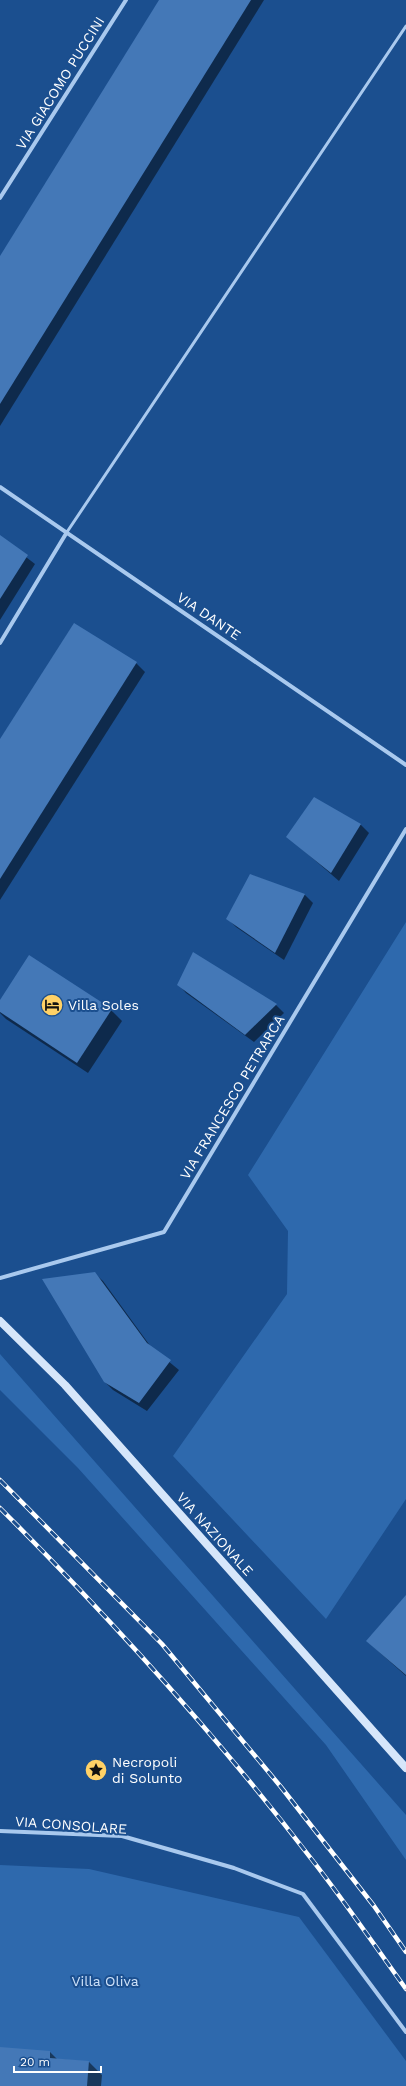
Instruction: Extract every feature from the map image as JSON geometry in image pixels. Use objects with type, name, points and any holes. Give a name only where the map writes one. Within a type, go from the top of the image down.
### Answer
[{"type":"main road","name":"VIA NAZIONALE","points":[[0,1320],[65,1385],[406,1768]]},
{"type":"street","name":"VIA GIACOMO PUCCINI","points":[[0,198],[126,0]]},
{"type":"street","name":"VIA DANTE","points":[[0,487],[406,764]]},
{"type":"street","points":[[0,643],[67,532]]},
{"type":"street","name":"VIA FRANCESCO PETRARCA","points":[[0,1278],[164,1232],[406,829]]},
{"type":"street","name":"VIA CONSOLARE","points":[[0,1831],[122,1836],[234,1868],[303,1894],[406,2032]]},
{"type":"lane","points":[[67,532],[406,26]]},
{"type":"green space","points":[[406,922],[406,1499],[326,1619],[173,1456],[287,1294],[288,1231],[248,1175]]},
{"type":"green space","points":[[0,1354],[406,1815],[406,1860],[326,1745],[78,1468],[0,1390]]},
{"type":"green space","name":"Villa Oliva","points":[[0,1865],[89,1869],[299,1917],[406,2061],[406,2086],[0,2086]]},
{"type":"building","points":[[159,0],[251,0],[0,404],[0,256]]},
{"type":"building","points":[[0,535],[28,555],[0,599]]},
{"type":"building","points":[[74,623],[137,662],[0,879],[0,739]]},
{"type":"building","points":[[314,797],[361,824],[331,873],[286,837]]},
{"type":"building","points":[[250,874],[305,894],[275,953],[226,919]]},
{"type":"building","points":[[193,952],[277,1004],[245,1035],[177,985]]},
{"type":"building","name":"Villa Soles","points":[[29,955],[112,1009],[77,1063],[0,1012],[0,1000]]},
{"type":"building","points":[[95,1272],[147,1343],[171,1360],[139,1403],[104,1382],[42,1279]]},
{"type":"building","points":[[406,1595],[406,1675],[366,1641]]},
{"type":"building","points":[[0,2047],[50,2051],[50,2058],[89,2061],[87,2086],[0,2086]]},
{"type":"railway","points":[[0,1480],[162,1644],[281,1787],[374,1906],[406,1952]]},
{"type":"railway","points":[[0,1508],[82,1592],[162,1679],[277,1814],[348,1908],[406,1989]]},
{"type":"place","name":"Villa Soles","points":[[52,1005]]},
{"type":"place","name":"Necropoli di Solunto","points":[[96,1770]]}]
